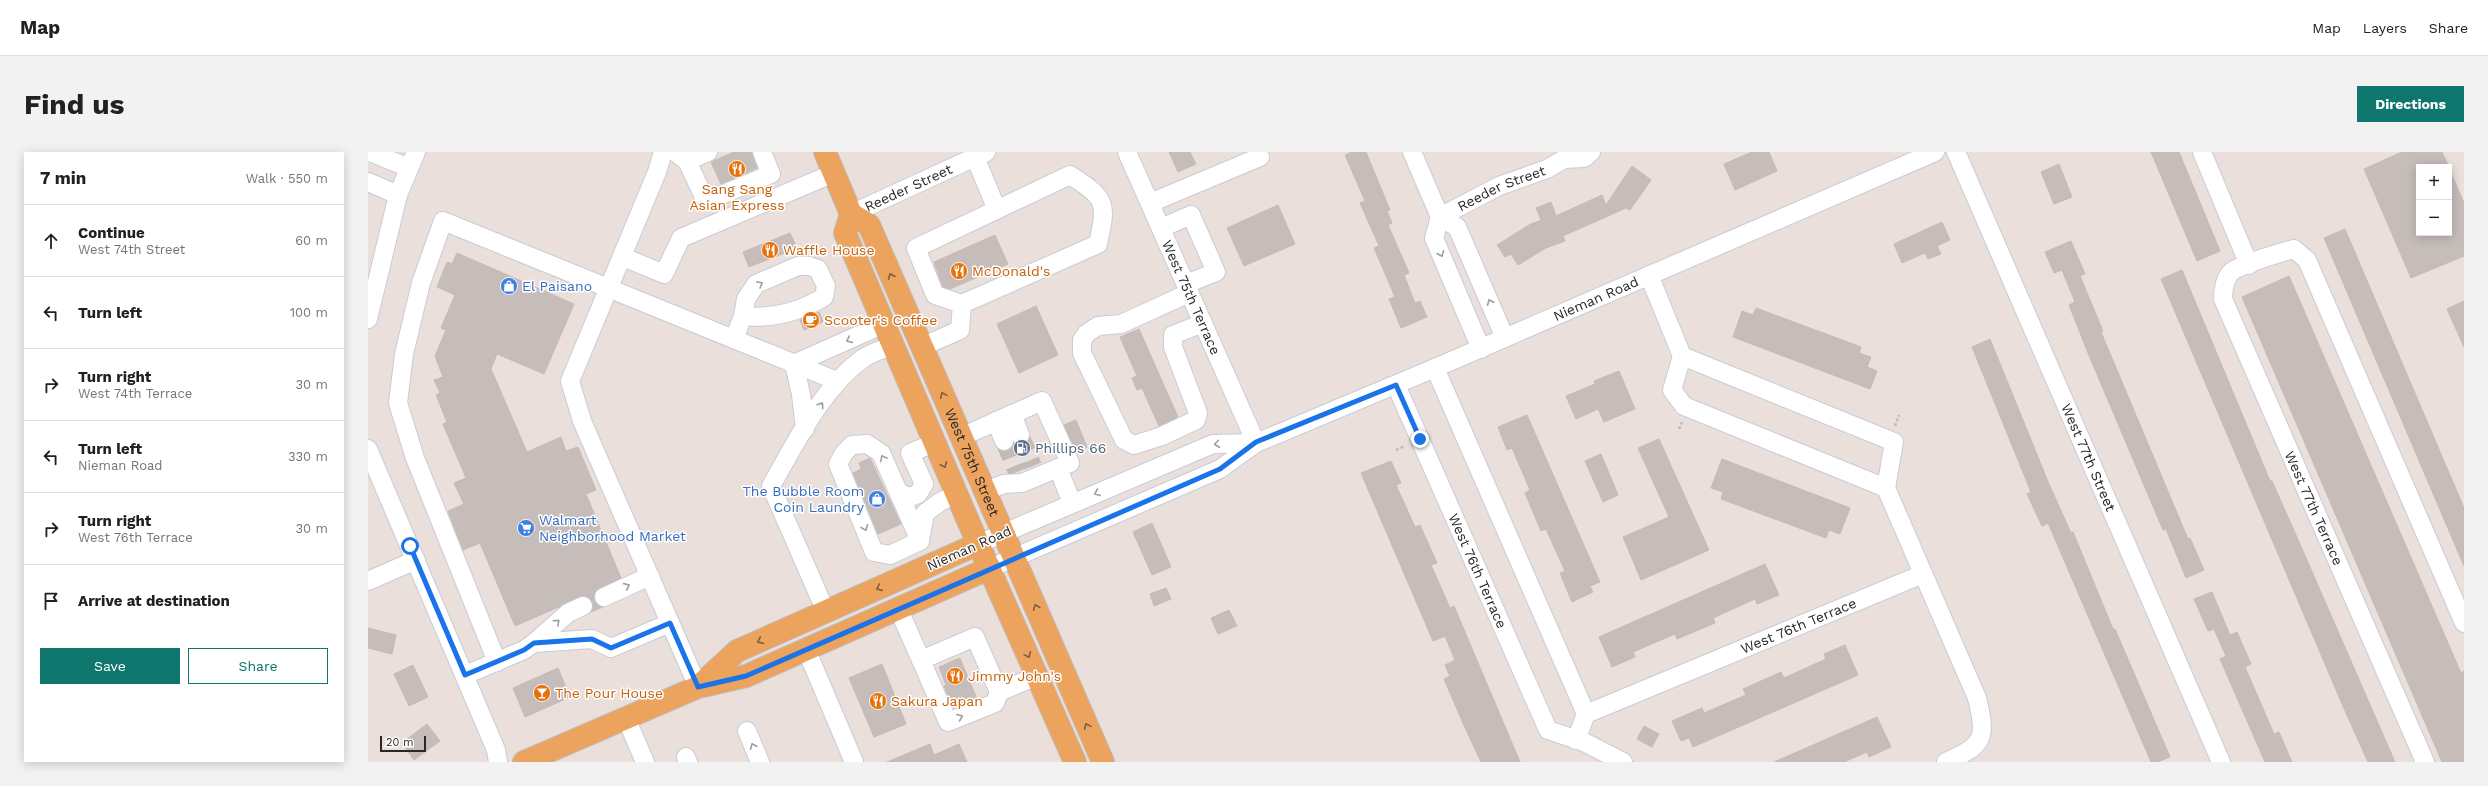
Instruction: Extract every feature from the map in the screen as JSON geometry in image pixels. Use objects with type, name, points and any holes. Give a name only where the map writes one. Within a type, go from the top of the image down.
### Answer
[{"type":"main road","points":[[825,152],[851,214]]},
{"type":"main road","name":"West 75th Street","points":[[1075,762],[956,494],[845,233],[851,214],[869,225],[1103,762]]},
{"type":"main road","name":"Nieman Road","points":[[698,687],[737,651],[978,544]]},
{"type":"main road","name":"Nieman Road","points":[[524,762],[698,687],[746,676],[990,568]]},
{"type":"street","points":[[368,319],[398,195],[412,160],[370,152]]},
{"type":"street","points":[[663,152],[657,172],[623,257],[570,381],[582,421],[698,687]]},
{"type":"street","points":[[708,152],[681,156],[703,195],[719,196],[771,174],[762,152]]},
{"type":"street","name":"West 75th Terrace","points":[[1127,152],[1256,442]]},
{"type":"street","points":[[1150,203],[1260,157],[1258,152]]},
{"type":"street","points":[[1412,152],[1440,217],[1457,227],[1505,338]]},
{"type":"street","name":"Reeder Street","points":[[1440,217],[1492,188],[1547,169],[1562,155],[1584,158],[1591,152]]},
{"type":"street","name":"Nieman Road","points":[[990,568],[1220,469],[1256,442],[1481,349],[1935,152]]},
{"type":"street","name":"West 77th Street","points":[[1956,152],[2221,762]]},
{"type":"street","points":[[2202,152],[2249,265]]},
{"type":"street","points":[[980,155],[997,210]]},
{"type":"street","name":"Reeder Street","points":[[851,214],[980,155]]},
{"type":"street","points":[[623,257],[664,274],[681,238],[834,173]]},
{"type":"street","points":[[1070,175],[1096,191],[1105,212],[1098,244],[962,304],[935,295],[916,248],[1070,175]]},
{"type":"street","points":[[368,182],[398,195]]},
{"type":"street","points":[[1161,228],[1191,215],[1216,272],[1121,324],[1098,326],[1086,333],[1082,340],[1082,353],[1124,440],[1134,445],[1162,436],[1196,420],[1198,413],[1173,347],[1173,335],[1203,323]]},
{"type":"street","points":[[1440,217],[1434,238],[1481,349]]},
{"type":"street","points":[[497,662],[415,458],[398,403],[404,354],[425,266],[443,221],[837,381]]},
{"type":"street","name":"West 77th Terrace","points":[[2424,762],[2222,299],[2224,284],[2231,272],[2279,252],[2294,249],[2307,260],[2464,623]]},
{"type":"street","points":[[734,339],[743,316],[746,299],[756,284],[798,266],[808,266],[818,269],[826,286],[824,297],[811,305],[779,315],[765,318],[743,316]]},
{"type":"street","points":[[1649,276],[1682,356],[1672,390],[1684,406],[1886,488]]},
{"type":"street","points":[[921,347],[960,330],[962,304]]},
{"type":"street","points":[[794,364],[884,324]]},
{"type":"street","points":[[826,612],[772,486],[805,429],[837,381],[866,357],[893,345]]},
{"type":"street","points":[[1682,356],[1894,442],[1886,488],[1977,698],[1981,716],[1982,730],[1979,741],[1974,748],[1946,762]]},
{"type":"street","points":[[794,364],[801,394],[805,429]]},
{"type":"street","points":[[1435,368],[1586,714],[1576,740]]},
{"type":"street","name":"West 76th Terrace","points":[[1396,385],[1548,730],[1576,740],[1623,762]]},
{"type":"street","points":[[961,437],[1042,401],[1070,463],[1058,468],[1028,474],[986,491]]},
{"type":"street","points":[[1004,418],[1012,438]]},
{"type":"street","name":"Nieman Road","points":[[978,544],[1213,444],[1256,442]]},
{"type":"street","points":[[899,493],[910,498],[918,494],[924,484],[910,453],[934,443]]},
{"type":"street","points":[[867,444],[881,453],[920,541],[890,555],[874,552],[838,464],[844,453],[852,445],[867,444]]},
{"type":"street","points":[[368,449],[465,675],[496,750],[498,762]]},
{"type":"street","points":[[1058,468],[1072,504]]},
{"type":"street","points":[[920,541],[925,513],[940,502],[956,494]]},
{"type":"street","points":[[890,555],[900,578]]},
{"type":"street","points":[[368,581],[416,560]]},
{"type":"street","name":"West 76th Terrace","points":[[1586,714],[1923,574]]},
{"type":"street","points":[[604,596],[650,576]]},
{"type":"street","points":[[465,675],[497,662],[534,643],[568,613],[583,606]]},
{"type":"street","points":[[898,608],[948,722],[995,703],[999,692],[975,637],[921,660]]},
{"type":"street","points":[[534,643],[592,639],[611,648],[670,623]]},
{"type":"street","points":[[806,649],[854,762]]},
{"type":"street","points":[[999,692],[1037,676]]},
{"type":"street","points":[[626,718],[645,762]]},
{"type":"street","points":[[747,731],[760,762]]},
{"type":"building","name":"Sang Sang Asian Express","points":[[734,152],[752,152],[757,168],[721,184],[711,162]]},
{"type":"building","points":[[1169,152],[1190,152],[1196,164],[1178,172]]},
{"type":"building","points":[[1352,152],[1366,152],[1390,210],[1387,211],[1392,223],[1388,225],[1409,273],[1404,275],[1415,303],[1420,301],[1427,317],[1401,328],[1389,299],[1395,297],[1374,248],[1379,246],[1360,203],[1365,201],[1345,155]]},
{"type":"building","points":[[1752,152],[1769,152],[1777,171],[1735,190],[1724,164]]},
{"type":"building","points":[[2151,152],[2179,152],[2220,251],[2197,261]]},
{"type":"building","points":[[2402,152],[2442,152],[2448,164],[2416,164],[2416,236],[2452,236],[2452,175],[2464,203],[2464,256],[2411,278],[2364,169]]},
{"type":"building","points":[[2059,164],[2072,197],[2054,204],[2041,172]]},
{"type":"building","points":[[1632,166],[1651,180],[1630,210],[1626,208],[1563,236],[1565,241],[1546,248],[1518,265],[1511,254],[1505,257],[1497,245],[1529,225],[1541,220],[1536,208],[1551,202],[1556,216],[1602,195],[1606,205]]},
{"type":"building","points":[[1278,205],[1295,244],[1244,266],[1227,228]]},
{"type":"building","points":[[1942,222],[1950,240],[1937,246],[1941,254],[1928,259],[1925,253],[1902,263],[1894,244]]},
{"type":"building","points":[[2345,229],[2464,508],[2464,566],[2324,238]]},
{"type":"building","name":"Waffle House","points":[[790,233],[797,248],[749,267],[743,252]]},
{"type":"building","points":[[995,235],[1008,264],[950,289],[943,287],[934,262]]},
{"type":"building","points":[[2071,241],[2085,274],[2080,276],[2103,331],[2101,332],[2188,539],[2190,538],[2204,570],[2186,578],[2166,529],[2163,530],[2088,353],[2069,305],[2075,302],[2062,270],[2054,273],[2045,252]]},
{"type":"building","points":[[457,253],[574,304],[544,374],[497,354],[491,369],[527,452],[561,437],[566,451],[578,447],[596,490],[586,494],[621,578],[596,591],[594,601],[603,607],[591,612],[593,602],[584,596],[515,626],[480,543],[463,550],[448,511],[464,504],[454,483],[466,478],[443,424],[447,422],[436,395],[440,393],[434,380],[443,377],[435,356],[446,330],[441,328],[455,295],[437,287],[447,262],[452,264]]},
{"type":"building","points":[[2182,270],[2270,481],[2272,481],[2395,762],[2368,762],[2342,704],[2161,279]]},
{"type":"building","points":[[2289,276],[2461,673],[2464,671],[2464,762],[2442,762],[2242,297]]},
{"type":"building","points":[[2464,301],[2464,347],[2447,309]]},
{"type":"building","points":[[1036,306],[1058,355],[1019,373],[997,324]]},
{"type":"building","points":[[1756,308],[1861,347],[1859,353],[1871,357],[1867,367],[1877,371],[1870,389],[1733,337],[1742,311],[1753,315]]},
{"type":"building","name":"Scooter's Coffee","points":[[819,312],[823,322],[804,330],[800,320]]},
{"type":"building","points":[[1139,329],[1178,417],[1159,426],[1142,388],[1137,390],[1132,378],[1137,376],[1120,337]]},
{"type":"building","points":[[1990,339],[2049,484],[2071,533],[2073,532],[2113,629],[2115,629],[2170,757],[2157,762],[2151,762],[2048,523],[2042,526],[2027,494],[2031,492],[1972,347]]},
{"type":"building","points":[[1619,371],[1635,409],[1604,422],[1598,409],[1576,419],[1566,396],[1595,384],[1594,381]]},
{"type":"building","points":[[1527,415],[1600,582],[1590,586],[1593,592],[1572,602],[1560,573],[1565,571],[1546,529],[1541,531],[1525,493],[1530,490],[1512,448],[1507,450],[1498,427]]},
{"type":"building","points":[[1076,420],[1087,447],[1076,452],[1064,425]]},
{"type":"building","points":[[1659,439],[1709,550],[1641,580],[1623,537],[1669,517],[1638,448]]},
{"type":"building","points":[[1601,454],[1618,495],[1603,502],[1585,461]]},
{"type":"building","name":"The Bubble Room Coin Laundry","points":[[870,458],[901,524],[878,534],[853,473],[861,469],[859,463]]},
{"type":"building","points":[[1722,459],[1850,508],[1840,534],[1829,530],[1826,538],[1721,499],[1723,492],[1711,488]]},
{"type":"building","points":[[1391,461],[1401,483],[1396,485],[1415,527],[1420,525],[1437,563],[1431,565],[1450,608],[1454,606],[1520,762],[1481,762],[1444,679],[1450,676],[1445,665],[1455,660],[1445,636],[1433,641],[1361,473]]},
{"type":"building","points":[[1152,523],[1171,567],[1152,575],[1133,532]]},
{"type":"building","points":[[1765,564],[1779,595],[1757,604],[1755,599],[1713,618],[1715,623],[1677,639],[1675,634],[1633,652],[1635,657],[1612,667],[1599,637]]},
{"type":"building","points":[[1166,588],[1171,599],[1154,606],[1150,594]]},
{"type":"building","points":[[2212,592],[2230,635],[2237,632],[2251,664],[2245,667],[2274,734],[2279,732],[2292,762],[2265,762],[2220,659],[2226,656],[2214,629],[2208,631],[2194,599]]},
{"type":"building","points":[[1229,610],[1237,626],[1218,634],[1211,618]]},
{"type":"building","points":[[368,628],[396,635],[392,654],[368,648]]},
{"type":"building","points":[[1845,645],[1858,675],[1693,747],[1689,738],[1681,741],[1672,721],[1702,708],[1704,713],[1746,695],[1743,689],[1781,672],[1784,678],[1826,659],[1824,654]]},
{"type":"building","name":"Jimmy John's","points":[[960,658],[977,699],[956,707],[954,702],[951,703],[944,686],[946,685],[939,667]]},
{"type":"building","name":"Sakura Japan","points":[[882,664],[906,724],[874,737],[849,678]]},
{"type":"building","points":[[413,665],[428,697],[409,706],[394,674]]},
{"type":"building","name":"The Pour House","points":[[558,668],[570,697],[525,717],[513,688]]},
{"type":"building","points":[[1877,717],[1891,747],[1869,757],[1867,752],[1844,762],[1774,762]]},
{"type":"building","points":[[427,724],[440,741],[414,760],[402,743]]},
{"type":"building","points":[[1644,726],[1659,734],[1652,747],[1637,739]]},
{"type":"building","points":[[930,744],[934,755],[959,744],[967,762],[887,762]]},
{"type":"tunnel","points":[[1020,435],[1033,466]]},
{"type":"tunnel","points":[[1004,441],[1017,472]]},
{"type":"place","name":"Sang Sang Asian Express","points":[[737,169]]},
{"type":"place","name":"Waffle House","points":[[770,250]]},
{"type":"place","name":"McDonald's","points":[[959,271]]},
{"type":"place","name":"El Paisano","points":[[509,286]]},
{"type":"place","name":"Scooter's Coffee","points":[[811,320]]},
{"type":"place","name":"Phillips 66","points":[[1022,448]]},
{"type":"place","name":"The Bubble Room Coin Laundry","points":[[877,499]]},
{"type":"place","name":"Walmart Neighborhood Market","points":[[526,528]]},
{"type":"place","name":"Jimmy John's","points":[[955,676]]},
{"type":"place","name":"The Pour House","points":[[542,693]]},
{"type":"place","name":"Sakura Japan","points":[[878,701]]},
{"type":"route","points":[[410,546],[465,675],[524,650],[534,643],[592,639],[611,648],[670,623],[698,687],[746,676],[960,580],[1220,469],[1256,442],[1396,385],[1420,439]]}]
